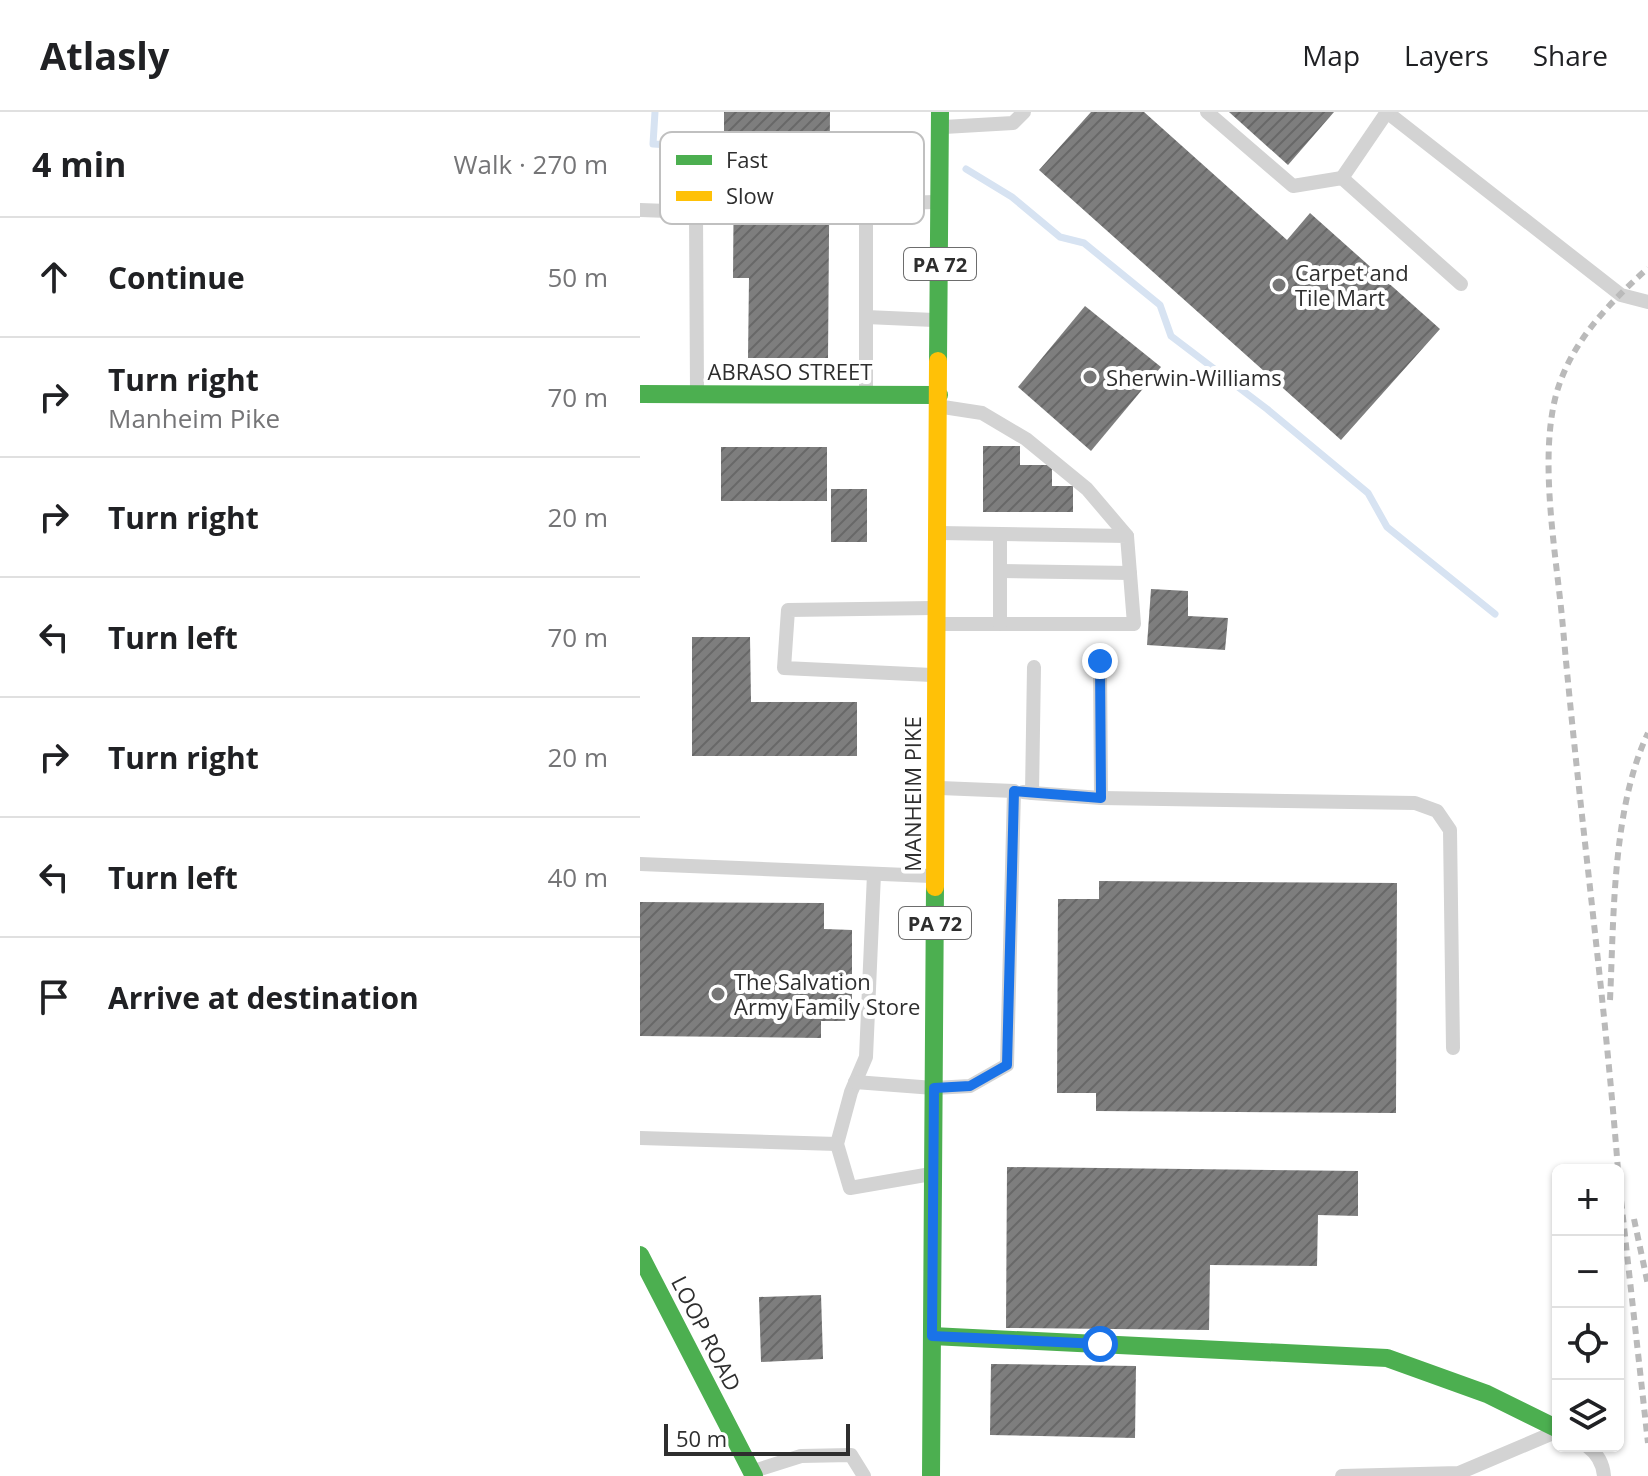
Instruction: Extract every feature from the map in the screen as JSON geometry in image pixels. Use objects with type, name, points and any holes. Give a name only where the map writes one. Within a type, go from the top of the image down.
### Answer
[{"type":"main road","name":"MANHEIM PIKE","points":[[931,1476],[940,119]]},
{"type":"main road","name":"ABRASO STREET","points":[[640,394],[866,395],[939,401]]},
{"type":"main road","name":"LOOP ROAD","points":[[640,1255],[753,1474]]},
{"type":"main road","points":[[932,1336],[1387,1358],[1487,1394],[1552,1427]]},
{"type":"lane","points":[[940,119],[1013,123],[1024,112]]},
{"type":"lane","points":[[1207,112],[1293,186],[1342,178],[1387,112],[1621,295],[1648,302]]},
{"type":"lane","points":[[1342,178],[1461,284]]},
{"type":"lane","points":[[924,202],[940,202]]},
{"type":"lane","points":[[640,210],[660,211]]},
{"type":"lane","points":[[696,224],[697,394]]},
{"type":"lane","points":[[866,224],[866,395]]},
{"type":"lane","points":[[866,317],[940,321]]},
{"type":"lane","points":[[937,675],[784,668],[788,610],[938,616],[1000,624],[1134,624],[1127,536],[1087,489],[1026,439],[982,413],[939,401]]},
{"type":"lane","points":[[938,533],[1127,536]]},
{"type":"lane","points":[[1000,534],[1000,624]]},
{"type":"lane","points":[[1000,571],[1130,573]]},
{"type":"lane","points":[[1100,661],[1101,798]]},
{"type":"lane","points":[[1032,793],[1034,667]]},
{"type":"lane","points":[[936,787],[1101,798],[1415,803],[1437,811],[1450,830],[1453,1048]]},
{"type":"lane","points":[[855,1082],[934,1088],[970,1086],[1007,1065],[1014,791]]},
{"type":"lane","points":[[640,864],[936,876]]},
{"type":"lane","points":[[874,874],[866,1057],[855,1082],[837,1144],[850,1188],[933,1173]]},
{"type":"lane","points":[[640,1138],[837,1144]]},
{"type":"lane","points":[[1342,1476],[1459,1473],[1552,1433]]},
{"type":"lane","points":[[1596,1452],[1603,1465],[1604,1476]]},
{"type":"lane","points":[[753,1474],[801,1456],[851,1455],[864,1476]]},
{"type":"lane","points":[[1476,1476],[1489,1460]]},
{"type":"building","points":[[724,112],[830,112],[830,132],[724,132]]},
{"type":"building","name":"Carpet and Tile Mart","points":[[1091,112],[1144,112],[1287,240],[1310,213],[1440,329],[1341,440],[1039,170]]},
{"type":"building","points":[[1229,112],[1334,112],[1288,165]]},
{"type":"building","points":[[733,224],[829,224],[828,358],[748,358],[749,278],[733,278]]},
{"type":"building","name":"Sherwin-Williams","points":[[1085,306],[1161,367],[1091,451],[1018,387]]},
{"type":"building","points":[[983,446],[1020,446],[1020,465],[1052,465],[1052,486],[1073,486],[1073,512],[983,512]]},
{"type":"building","points":[[721,447],[827,447],[827,501],[721,501]]},
{"type":"building","points":[[831,489],[867,489],[867,542],[831,542]]},
{"type":"building","points":[[1151,589],[1188,591],[1188,616],[1228,618],[1225,650],[1147,645]]},
{"type":"building","points":[[692,637],[750,637],[751,702],[857,702],[857,756],[692,756]]},
{"type":"building","points":[[1099,881],[1397,883],[1396,1113],[1096,1111],[1096,1093],[1057,1093],[1058,899],[1099,899]]},
{"type":"building","points":[[640,902],[824,903],[824,929],[852,930],[852,1021],[821,1021],[821,1038],[640,1036]]},
{"type":"building","points":[[1007,1167],[1358,1171],[1358,1216],[1318,1215],[1317,1266],[1210,1265],[1209,1330],[1006,1328]]},
{"type":"building","points":[[821,1295],[823,1359],[761,1362],[759,1297]]},
{"type":"building","points":[[991,1364],[1136,1366],[1135,1438],[990,1435]]},
{"type":"waterway","points":[[655,112],[653,144],[660,144]]},
{"type":"waterway","points":[[966,169],[1012,197],[1060,237],[1084,243],[1160,305],[1171,336],[1267,409],[1368,493],[1387,527],[1495,614]]},
{"type":"railway","points":[[1617,1164],[1554,543],[1549,453],[1555,399],[1569,361],[1604,311],[1648,268]]},
{"type":"railway","points":[[1610,1000],[1614,899],[1621,829],[1627,795],[1648,733]]},
{"type":"railway","points":[[1634,1219],[1648,1285]]},
{"type":"railway","points":[[1624,1227],[1648,1443]]},
{"type":"traffic: fast","points":[[938,361],[940,112]]},
{"type":"traffic: fast","points":[[640,394],[939,395]]},
{"type":"traffic: fast","points":[[931,1476],[935,887]]},
{"type":"traffic: fast","points":[[640,1255],[754,1476]]},
{"type":"traffic: fast","points":[[932,1336],[1387,1358],[1487,1394],[1552,1426]]},
{"type":"traffic: slow","points":[[935,887],[938,361]]},
{"type":"place","name":"Carpet and Tile Mart","points":[[1279,285]]},
{"type":"place","name":"Sherwin-Williams","points":[[1090,377]]},
{"type":"place","name":"The Salvation Army Family Store","points":[[718,994]]},
{"type":"route","points":[[1100,661],[1101,798],[1014,791],[1007,1065],[970,1086],[934,1088],[932,1336],[1100,1344]]}]
